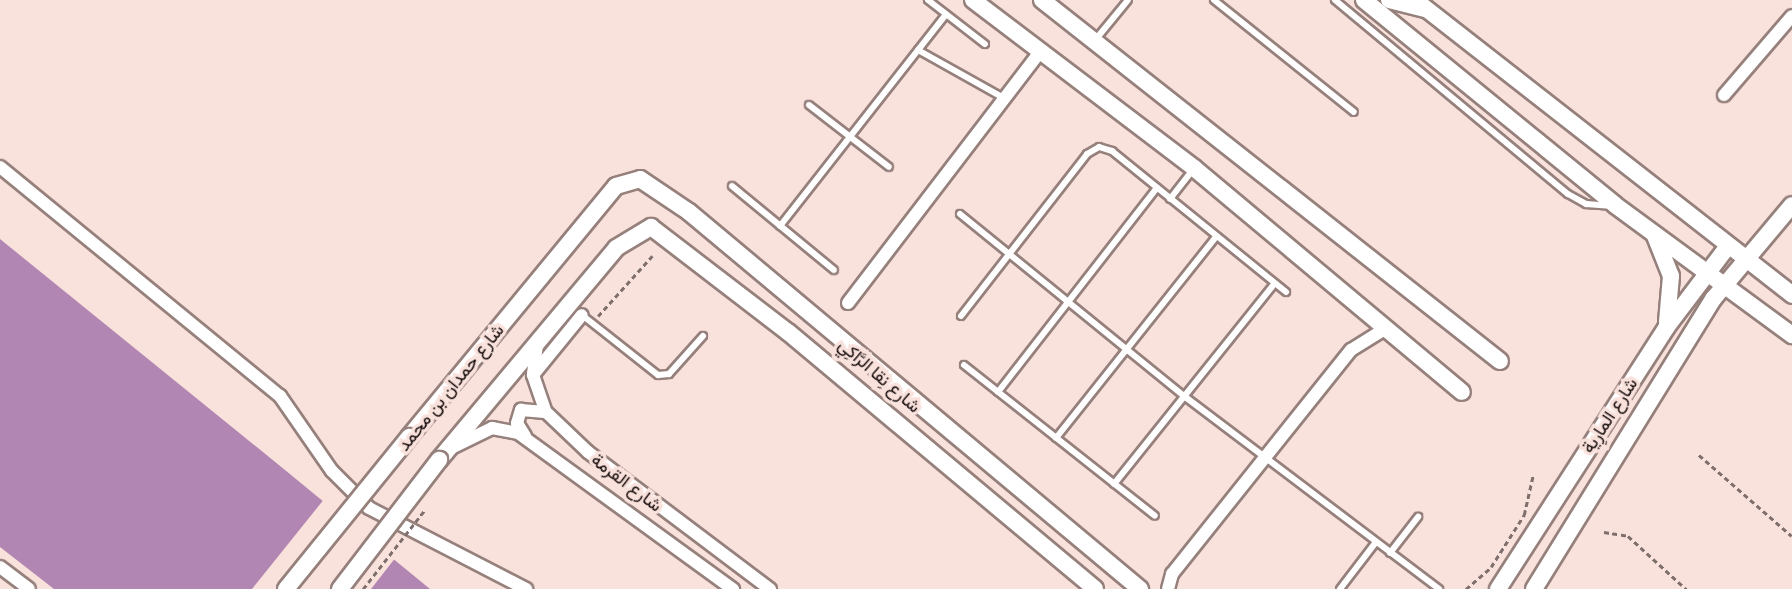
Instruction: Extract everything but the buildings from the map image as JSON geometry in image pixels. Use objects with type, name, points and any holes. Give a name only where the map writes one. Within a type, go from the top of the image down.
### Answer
[{"type":"street","points":[[973,0],[1194,168],[1462,392]]},
{"type":"street","points":[[1042,0],[1500,361]]},
{"type":"street","points":[[1364,0],[1615,205],[1792,335]]},
{"type":"street","points":[[1389,0],[1420,4],[1728,246],[1741,263],[1792,307]]},
{"type":"street","points":[[1724,95],[1792,16]]},
{"type":"street","points":[[848,303],[1006,99],[1045,53]]},
{"type":"street","points":[[0,167],[280,396],[332,471],[369,508],[526,589]]},
{"type":"street","name":"شارع نِقا الرَّاكِي","points":[[616,186],[640,179],[657,186],[1140,589]]},
{"type":"street","name":"شارع حمدان بن محمد","points":[[286,589],[616,186]]},
{"type":"street","name":"شارع المارِية","points":[[1534,589],[1724,284],[1792,205]]},
{"type":"street","name":"شارع حمدان بن محمد","points":[[340,589],[443,455],[616,248],[651,227]]},
{"type":"street","name":"شارع نِقا الرَّاكِي","points":[[651,227],[788,332],[1094,589]]},
{"type":"street","points":[[1652,231],[1671,276],[1666,328]]},
{"type":"street","name":"شارع المارِية","points":[[1498,589],[1666,328],[1728,246]]},
{"type":"street","points":[[1708,271],[1741,263],[1792,295]]},
{"type":"street","points":[[533,375],[587,319]]},
{"type":"street","points":[[1168,589],[1172,574],[1352,350],[1384,329]]},
{"type":"street","name":"شارع القرمة","points":[[537,344],[533,375],[546,412],[588,452],[770,589]]},
{"type":"street","points":[[527,438],[519,414],[529,407],[546,412]]},
{"type":"street","name":"شارع القرمة","points":[[443,455],[492,428],[527,438],[733,589]]},
{"type":"street","points":[[0,567],[29,589]]},
{"type":"lane","points":[[928,0],[985,44]]},
{"type":"lane","points":[[1094,41],[1128,0]]},
{"type":"lane","points":[[1214,0],[1354,111]]},
{"type":"lane","points":[[1335,0],[1568,194],[1586,204],[1615,205]]},
{"type":"lane","points":[[780,226],[946,14]]},
{"type":"lane","points":[[918,50],[1006,99]]},
{"type":"lane","points":[[809,106],[889,167]]},
{"type":"lane","points":[[961,316],[1094,149],[1112,151],[1286,292]]},
{"type":"lane","points":[[1170,199],[1194,168]]},
{"type":"lane","points":[[732,186],[834,270]]},
{"type":"lane","points":[[998,391],[1157,188]]},
{"type":"lane","points":[[960,214],[1184,396],[1434,588]]},
{"type":"lane","points":[[1056,438],[1216,237]]},
{"type":"lane","points":[[1114,484],[1274,284]]},
{"type":"lane","points":[[587,319],[658,375],[669,374],[703,336]]},
{"type":"lane","points":[[964,365],[1155,516]]},
{"type":"lane","points":[[1390,553],[1418,517]]},
{"type":"lane","points":[[1340,589],[1376,542]]},
{"type":"path","points":[[587,319],[652,256]]},
{"type":"path","points":[[1699,455],[1792,536]]},
{"type":"path","points":[[1466,589],[1491,567],[1524,515],[1533,475]]},
{"type":"path","points":[[363,589],[424,511]]},
{"type":"path","points":[[1604,532],[1628,536],[1686,589]]},
{"type":"shaded area","points":[[0,239],[430,589],[54,589],[0,547]]},
{"type":"pier","points":[[325,498],[396,557],[371,589],[252,589]]}]
